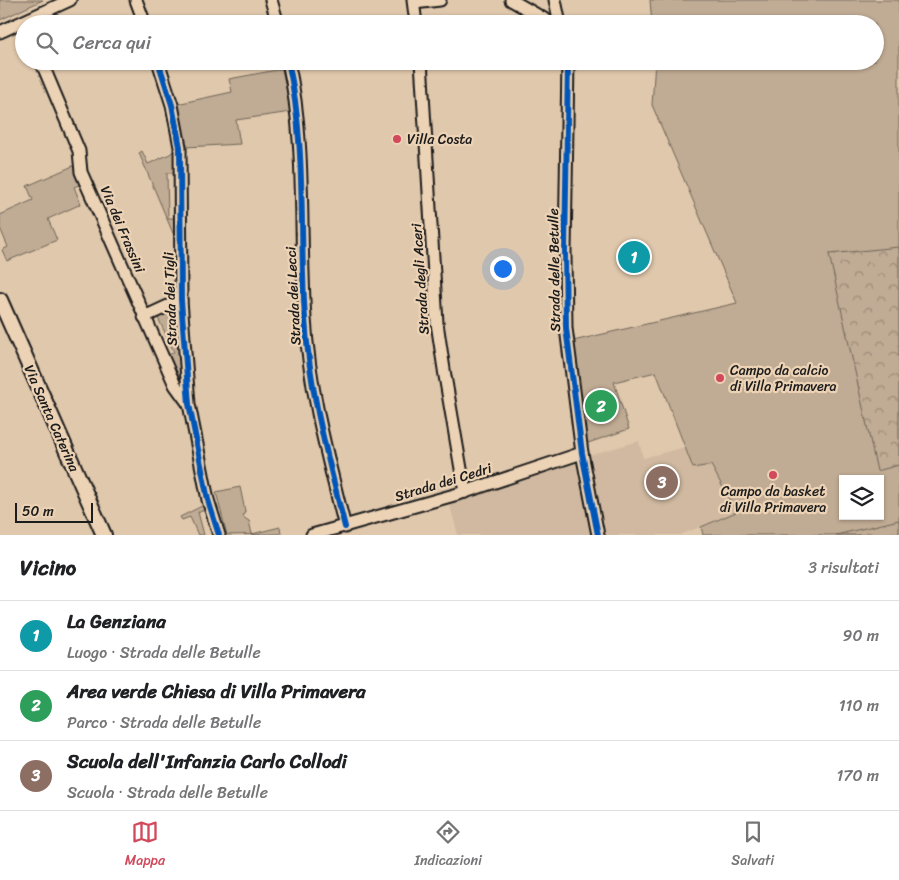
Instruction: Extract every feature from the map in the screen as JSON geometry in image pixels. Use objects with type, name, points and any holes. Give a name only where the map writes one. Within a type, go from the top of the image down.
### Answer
[{"type":"street","points":[[39,15],[70,0]]},
{"type":"street","points":[[136,0],[142,15]]},
{"type":"street","points":[[271,0],[275,15]]},
{"type":"street","points":[[415,15],[413,2],[440,0]]},
{"type":"street","points":[[511,0],[537,15]]},
{"type":"street","points":[[554,0],[558,15]]},
{"type":"street","points":[[0,32],[15,26]]},
{"type":"street","name":"Via dei Frassini","points":[[45,70],[79,151],[81,172],[175,385],[189,404]]},
{"type":"street","name":"Strada dei Tigli","points":[[161,70],[172,105],[180,147],[181,300],[189,404],[208,500],[219,535]]},
{"type":"street","name":"Strada dei Lecci","points":[[290,70],[300,133],[305,321],[312,375],[326,453],[345,527]]},
{"type":"street","name":"Strada degli Aceri","points":[[422,70],[438,323],[445,376],[466,492]]},
{"type":"street","name":"Strada delle Betulle","points":[[568,70],[565,252],[566,328],[582,453],[598,535]]},
{"type":"street","name":"Via Santa Caterina","points":[[0,300],[104,535]]},
{"type":"street","points":[[144,317],[181,300]]},
{"type":"street","name":"Strada dei Cedri","points":[[312,535],[466,492],[582,453]]},
{"type":"shaded area","points":[[639,441],[643,458],[685,447],[693,468],[711,465],[736,512],[680,535],[604,535],[590,455]]},
{"type":"shaded area","points":[[577,459],[593,535],[458,535],[449,502]]},
{"type":"green space","points":[[0,0],[43,0],[0,20]]},
{"type":"green space","points":[[650,0],[899,0],[899,535],[703,535],[701,527],[736,512],[711,465],[693,468],[656,372],[614,382],[629,429],[585,444],[573,341],[737,303],[652,105],[654,70],[884,70],[884,15],[651,15]]},
{"type":"green space","points":[[282,70],[291,112],[236,120],[240,144],[186,147],[177,104],[232,92],[229,79]]},
{"type":"green space","points":[[174,150],[174,173],[167,173],[168,218],[175,218],[175,238],[139,153],[142,151],[148,164],[170,154]]},
{"type":"green space","points":[[73,166],[81,184],[74,187],[81,204],[48,219],[57,240],[7,261],[2,250],[8,247],[0,228],[0,215],[33,200],[27,186]]},
{"type":"green space","points":[[899,247],[899,465],[877,471],[829,254]]},
{"type":"green space","points":[[177,306],[178,314],[170,314],[171,344],[179,345],[182,379],[180,380],[178,380],[167,356],[174,352],[158,318],[151,321],[149,317]]},
{"type":"green space","points":[[240,487],[245,511],[243,517],[249,521],[252,534],[280,527],[281,534],[227,535],[216,492]]},
{"type":"green space","points":[[206,504],[207,510],[198,512],[204,535],[198,535],[190,517],[182,520],[180,517]]},
{"type":"green space","points":[[899,520],[899,535],[836,535]]},
{"type":"cycle path","points":[[161,70],[172,105],[180,147],[181,300],[189,404],[208,500],[219,535]]},
{"type":"cycle path","points":[[290,70],[298,125],[303,286],[307,345],[320,424],[345,527]]},
{"type":"cycle path","points":[[568,70],[565,252],[566,328],[582,453],[598,535]]},
{"type":"place","name":"Villa Costa","points":[[397,139]]},
{"type":"place","name":"La Genziana","points":[[634,257]]},
{"type":"place","name":"Campo da calcio di Villa Primavera","points":[[720,378]]},
{"type":"place","name":"Area verde Chiesa di Villa Primavera","points":[[601,406]]},
{"type":"place","name":"Campo da basket di Villa Primavera","points":[[773,475]]},
{"type":"place","name":"Scuola dell'Infanzia Carlo Collodi","points":[[662,482]]}]
